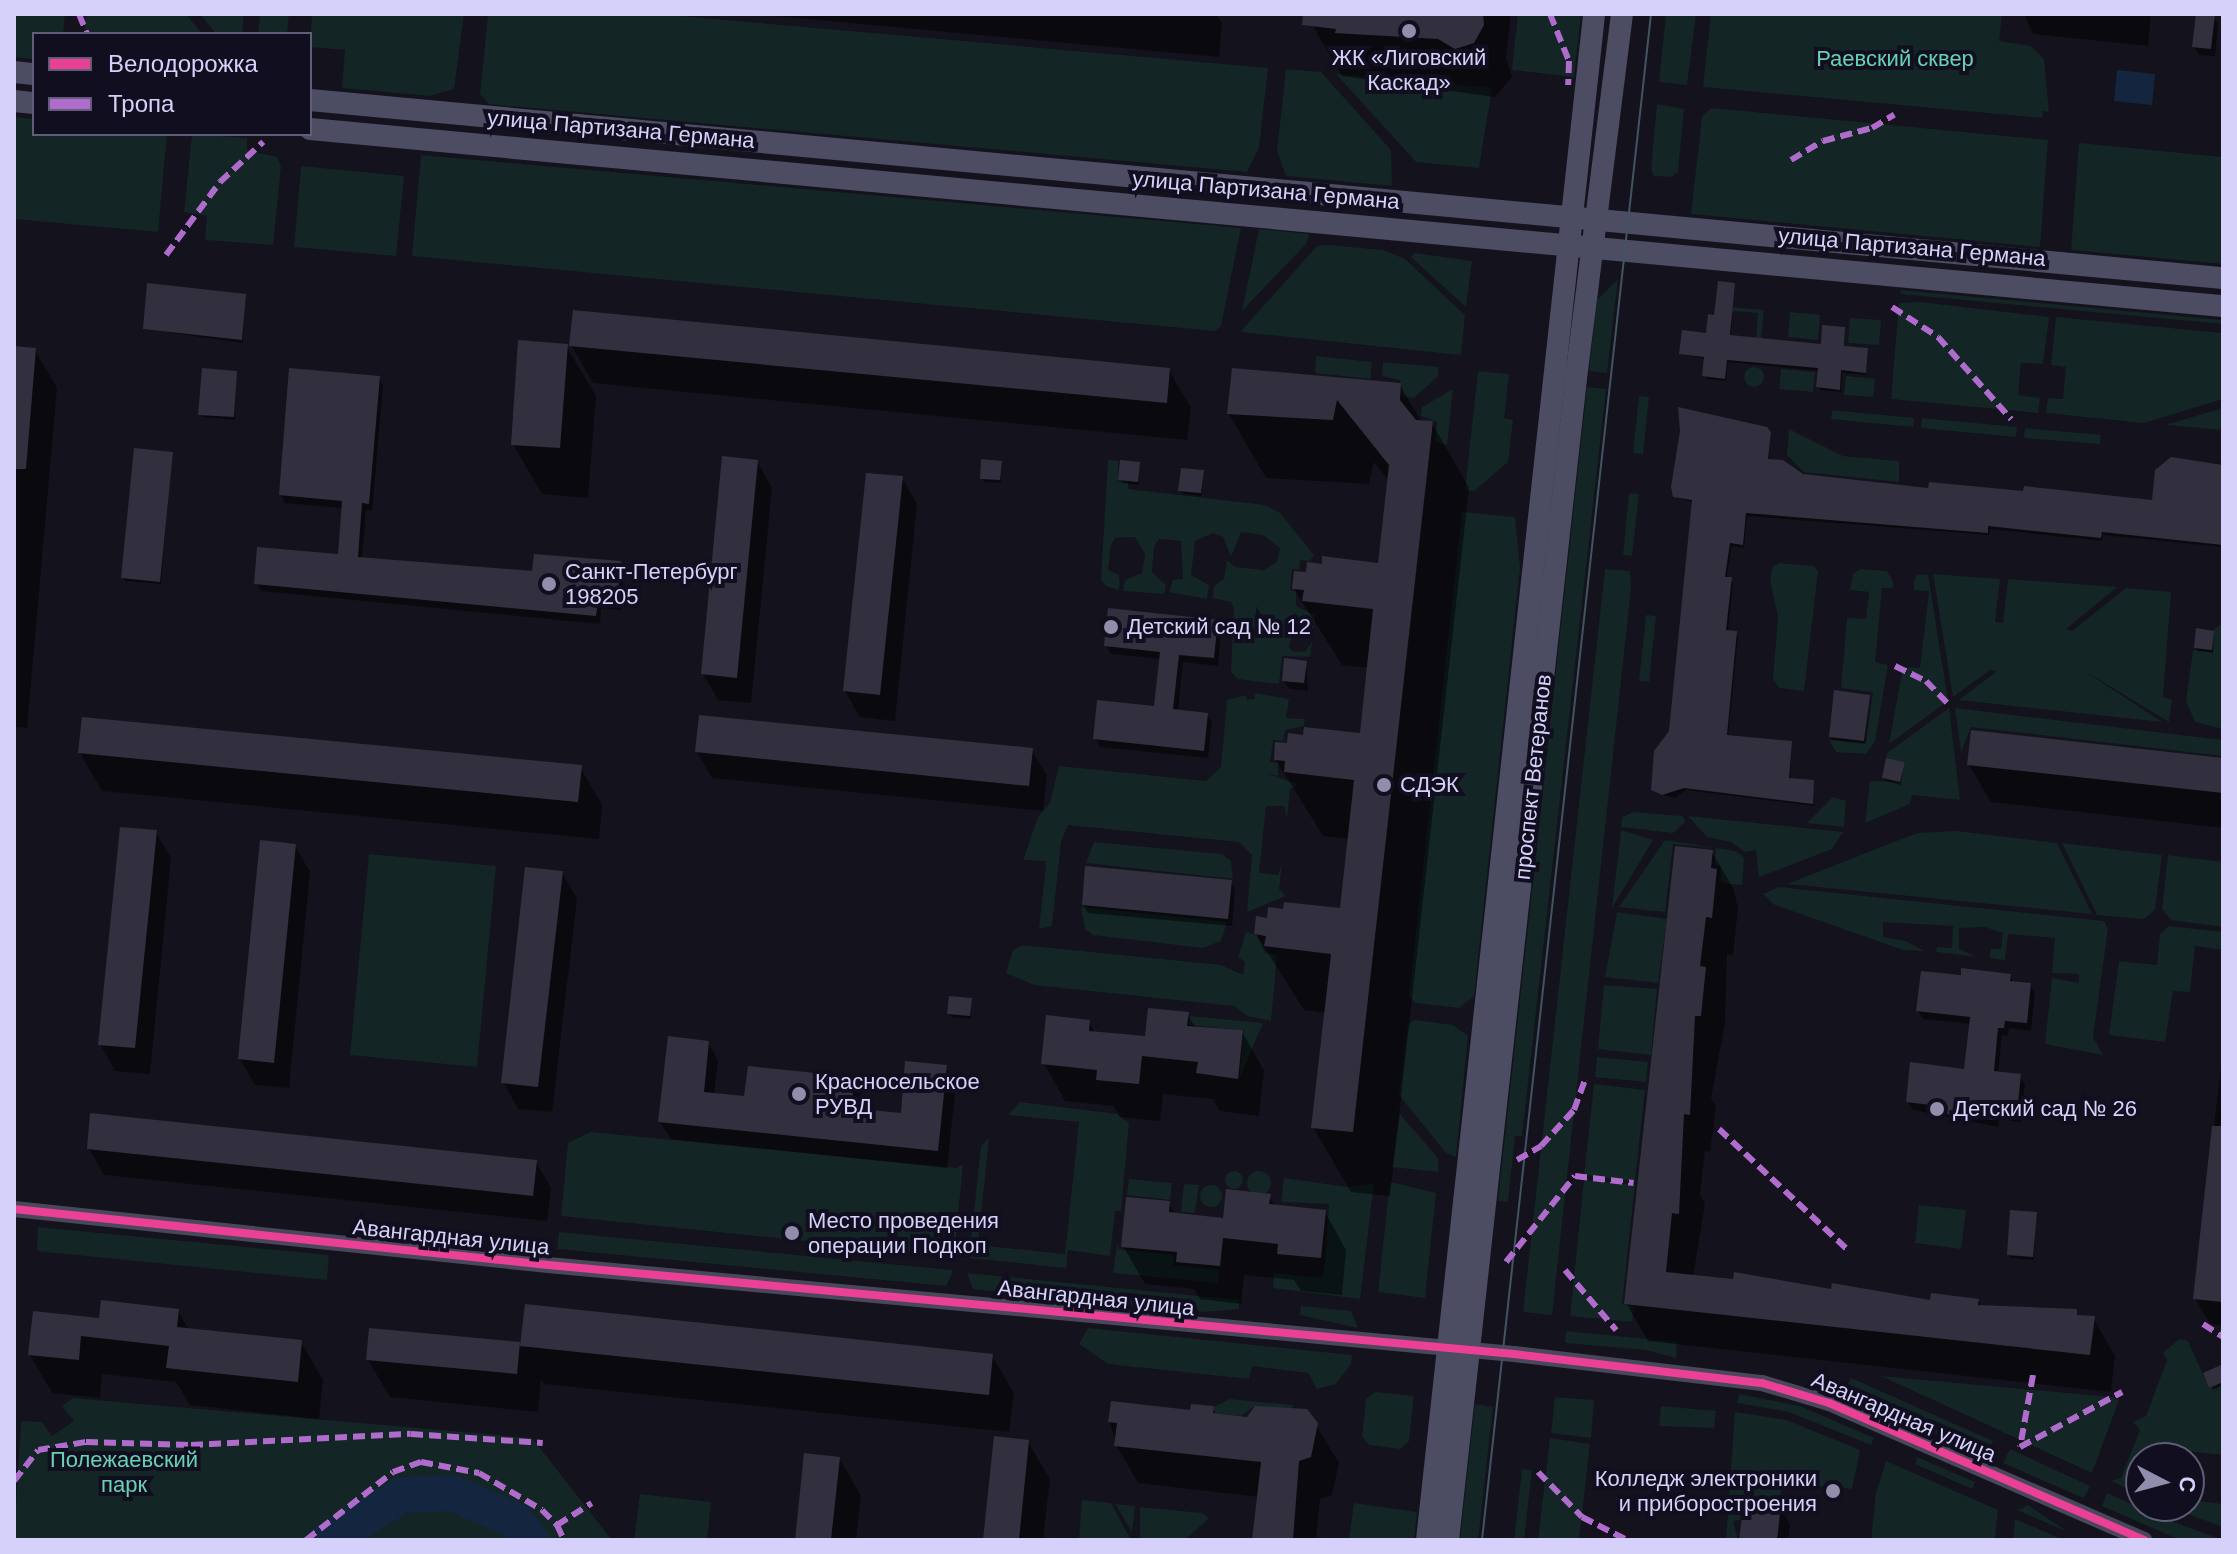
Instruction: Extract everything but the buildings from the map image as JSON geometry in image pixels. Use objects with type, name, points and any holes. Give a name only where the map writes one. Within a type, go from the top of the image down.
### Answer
[{"type":"main road","name":"проспект Ветеранов","points":[[1448,1540],[1459,1351],[1568,246],[1594,14]]},
{"type":"main road","name":"проспект Ветеранов","points":[[1427,1540],[1459,1351],[1622,14]]},
{"type":"main road","name":"улица Партизана Германа","points":[[312,100],[2223,278]]},
{"type":"main road","name":"улица Партизана Германа","points":[[312,129],[2223,306]]},
{"type":"street","name":"Авангардная улица","points":[[14,1209],[1459,1351],[1785,1388],[2144,1540]]},
{"type":"green space","points":[[14,14],[65,14],[63,32],[32,32],[32,59],[14,57]]},
{"type":"green space","points":[[86,14],[186,14],[200,32],[84,32]]},
{"type":"green space","points":[[200,14],[244,14],[242,32],[214,32]]},
{"type":"green space","points":[[260,14],[289,14],[287,32],[258,32]]},
{"type":"green space","points":[[312,14],[464,14],[454,89],[429,96],[342,88],[345,50],[312,47]]},
{"type":"green space","points":[[488,14],[659,14],[1268,68],[1259,148],[1247,172],[489,104],[480,94]]},
{"type":"green space","points":[[1518,14],[1581,14],[1574,77],[1512,70]]},
{"type":"green space","points":[[1666,14],[1696,14],[1687,85],[1659,82]]},
{"type":"green space","name":"Раевский сквер","points":[[1711,14],[2002,14],[1999,41],[2031,46],[2044,59],[2049,112],[2043,111],[2042,118],[1703,87]]},
{"type":"green space","points":[[1286,69],[1321,72],[1391,150],[1392,186],[1286,176],[1277,151]]},
{"type":"green space","points":[[1336,74],[1492,88],[1479,168],[1416,162]]},
{"type":"green space","points":[[1657,104],[1684,109],[1678,172],[1672,177],[1654,176],[1651,168]]},
{"type":"green space","points":[[1711,108],[2048,140],[2040,247],[1691,214],[1702,117]]},
{"type":"green space","points":[[14,117],[32,119],[32,136],[167,136],[158,232],[14,219]]},
{"type":"green space","points":[[192,136],[247,138],[247,150],[277,157],[281,166],[273,245],[205,240],[207,216],[184,212]]},
{"type":"green space","points":[[2079,143],[2223,157],[2223,264],[2071,250]]},
{"type":"green space","points":[[421,155],[1241,228],[1221,326],[1215,331],[412,256]]},
{"type":"green space","points":[[301,166],[404,176],[396,256],[294,247]]},
{"type":"green space","points":[[1259,229],[1309,234],[1307,243],[1242,311]]},
{"type":"green space","points":[[1317,246],[1383,250],[1405,259],[1465,315],[1461,355],[1240,332]]},
{"type":"green space","points":[[1415,253],[1472,261],[1466,307],[1411,257]]},
{"type":"green space","points":[[1618,279],[1607,373],[1589,371],[1597,300]]},
{"type":"green space","points":[[1901,290],[2223,320],[2223,324],[1900,294]]},
{"type":"green space","points":[[1920,302],[2049,317],[2043,364],[2021,363],[2018,395],[2040,398],[2038,413],[1891,399],[1899,303]]},
{"type":"green space","points":[[1730,307],[1764,310],[1761,338],[1756,338],[1758,313],[1734,311],[1730,317]]},
{"type":"green space","points":[[1790,312],[1820,315],[1818,340],[1788,337]]},
{"type":"green space","points":[[2056,317],[2223,333],[2223,399],[2144,423],[2046,413],[2048,398],[2063,399],[2066,367],[2051,365]]},
{"type":"green space","points":[[1850,318],[1881,320],[1879,345],[1848,343]]},
{"type":"green space","points":[[1316,356],[1372,362],[1370,379],[1315,373]]},
{"type":"green space","points":[[1383,362],[1438,367],[1438,376],[1414,398],[1403,397],[1400,380],[1382,376]]},
{"type":"green space","points":[[1754,367],[1761,370],[1764,377],[1761,384],[1754,387],[1747,384],[1744,377],[1747,370]]},
{"type":"green space","points":[[1781,369],[1815,372],[1813,392],[1779,389]]},
{"type":"green space","points":[[1478,371],[1509,374],[1504,418],[1513,420],[1508,462],[1474,491],[1465,490]]},
{"type":"green space","points":[[1846,376],[1875,379],[1873,397],[1844,395]]},
{"type":"green space","points":[[1587,387],[1606,389],[1522,1136],[1515,1136],[1508,1202],[1498,1201]]},
{"type":"green space","points":[[1453,389],[1447,445],[1435,441],[1437,422],[1421,416],[1422,407]]},
{"type":"green space","points":[[1639,396],[1649,397],[1643,454],[1633,453]]},
{"type":"green space","points":[[2223,408],[2223,430],[2165,425]]},
{"type":"green space","points":[[1832,410],[1914,418],[1913,427],[1831,419]]},
{"type":"green space","points":[[1922,418],[2017,427],[2016,437],[1921,428]]},
{"type":"green space","points":[[2025,428],[2101,435],[2100,444],[2024,438]]},
{"type":"green space","points":[[1789,429],[1843,456],[1899,461],[1899,482],[1804,472],[1787,455]]},
{"type":"green space","points":[[1108,460],[1118,461],[1118,481],[1128,482],[1128,489],[1265,505],[1280,513],[1314,555],[1310,561],[1300,560],[1299,570],[1292,569],[1290,590],[1296,591],[1296,606],[1315,615],[1313,638],[1306,635],[1306,625],[1296,623],[1289,646],[1292,651],[1305,652],[1312,642],[1310,657],[1282,656],[1279,684],[1238,679],[1231,672],[1234,609],[1231,602],[1213,598],[1214,586],[1224,579],[1227,560],[1235,567],[1264,570],[1277,562],[1280,548],[1263,535],[1241,532],[1231,557],[1223,537],[1213,533],[1195,541],[1191,575],[1209,585],[1207,599],[1169,592],[1173,580],[1183,579],[1181,541],[1159,539],[1154,547],[1152,572],[1166,585],[1164,594],[1123,591],[1125,580],[1142,573],[1145,554],[1135,537],[1115,538],[1111,545],[1108,570],[1119,575],[1120,585],[1118,590],[1106,586],[1101,580]]},
{"type":"green space","points":[[1629,493],[1639,494],[1632,556],[1623,555]]},
{"type":"green space","points":[[1462,512],[1515,517],[1520,568],[1474,996],[1459,1008],[1416,1003],[1409,996]]},
{"type":"green space","points":[[1780,563],[1814,566],[1818,571],[1804,691],[1779,688],[1773,679],[1778,617],[1770,580],[1773,566]]},
{"type":"green space","points":[[1605,569],[1630,571],[1631,589],[1552,1315],[1523,1312]]},
{"type":"green space","points":[[1860,569],[1887,571],[1893,582],[1893,588],[1882,588],[1875,662],[1888,665],[1875,741],[1866,754],[1836,752],[1829,740],[1866,743],[1873,692],[1841,688],[1847,618],[1866,619],[1869,592],[1850,590],[1853,574]]},
{"type":"green space","points":[[1928,574],[1948,701],[1889,744],[1903,667],[1920,668],[1929,591],[1914,590],[1914,582],[1917,575]]},
{"type":"green space","points":[[1933,574],[2000,579],[1995,622],[2003,623],[2008,579],[2117,587],[2066,629],[2072,631],[2126,588],[2171,592],[2163,697],[2172,700],[2169,722],[2083,670],[2162,722],[1959,700],[1997,671],[1990,670],[1953,697]]},
{"type":"green space","points":[[1646,615],[1656,616],[1649,682],[1639,681]]},
{"type":"green space","points":[[2223,622],[2223,729],[2195,722],[2186,701],[2193,650],[2213,652],[2214,630]]},
{"type":"green space","points":[[1254,693],[1289,699],[1286,718],[1305,719],[1304,726],[1285,730],[1283,741],[1273,740],[1270,762],[1278,763],[1278,776],[1265,773],[1298,784],[1290,789],[1287,818],[1284,806],[1266,806],[1259,873],[1278,875],[1282,863],[1279,889],[1286,896],[1247,912],[1252,855],[1239,842],[1068,825],[1061,842],[1052,926],[1039,929],[1045,861],[1023,860],[1038,817],[1050,803],[1059,766],[1206,781],[1221,767],[1227,700],[1246,695],[1247,700],[1255,699]]},
{"type":"green space","points":[[1949,708],[1960,800],[1912,795],[1910,804],[1865,823],[1870,781],[1901,782],[1905,762],[1886,758],[1887,753]]},
{"type":"green space","points":[[1955,708],[2223,740],[2223,756],[1971,727],[1961,752]]},
{"type":"green space","points":[[1833,797],[1846,801],[1844,827],[1807,823]]},
{"type":"green space","points":[[1633,812],[1682,816],[1686,821],[1673,833],[1621,827],[1622,817]]},
{"type":"green space","points":[[1688,816],[1843,832],[1832,849],[1759,877],[1756,850],[1745,852],[1731,842],[1707,837]]},
{"type":"green space","points":[[1621,830],[1653,840],[1612,908]]},
{"type":"green space","points":[[1957,831],[2057,843],[2092,914],[1787,884],[1917,833]]},
{"type":"green space","points":[[1665,840],[1736,851],[1744,858],[1742,885],[1721,883],[1721,867],[1714,865],[1716,848],[1673,844],[1665,912],[1619,907]]},
{"type":"green space","points":[[1094,842],[1222,854],[1231,861],[1233,879],[1086,863]]},
{"type":"green space","points":[[2062,843],[2162,855],[2155,910],[2144,919],[2097,915]]},
{"type":"green space","points":[[369,854],[496,866],[477,1067],[350,1055]]},
{"type":"green space","points":[[2168,855],[2223,862],[2223,927],[2171,920],[2162,909]]},
{"type":"green space","points":[[1779,887],[2104,921],[2108,929],[2093,1037],[2103,1055],[2045,1044],[2052,978],[2079,983],[2079,974],[2052,973],[2055,938],[2008,934],[2005,960],[1989,958],[1991,949],[2001,949],[2003,933],[1985,927],[1959,928],[1959,949],[1977,957],[1936,952],[1937,947],[1952,948],[1953,926],[1883,922],[1883,937],[1906,941],[1924,951],[1903,950],[1775,905],[1763,894]]},
{"type":"green space","points":[[1081,907],[1227,922],[1221,941],[1203,948],[1093,935],[1085,929]]},
{"type":"green space","points":[[1617,912],[1667,919],[1658,983],[1605,977]]},
{"type":"green space","points":[[2169,926],[2223,932],[2223,950],[2195,946],[2190,992],[2173,991],[2165,1042],[2109,1035],[2119,961],[2157,965],[2160,934]]},
{"type":"green space","points":[[1246,932],[1257,935],[1265,953],[1277,955],[1271,1021],[1247,1016],[1234,1006],[1034,985],[1006,973],[1013,950],[1022,945],[1221,965],[1243,975],[1245,962],[1238,957]]},
{"type":"green space","points":[[1604,985],[1657,989],[1651,1055],[1598,1049]]},
{"type":"green space","points":[[1190,1016],[1263,1023],[1239,1080],[1244,1030],[1189,1025]]},
{"type":"green space","points":[[1415,1020],[1453,1025],[1468,1036],[1456,1157],[1446,1153],[1399,1095],[1408,1024]]},
{"type":"green space","points":[[1597,1057],[1648,1062],[1646,1082],[1595,1077]]},
{"type":"green space","points":[[1594,1084],[1645,1090],[1635,1181],[1584,1175]]},
{"type":"green space","points":[[1020,1102],[1117,1114],[1129,1123],[1121,1211],[1115,1211],[1110,1256],[1068,1250],[1066,1268],[969,1258],[981,1146],[989,1138],[978,1245],[1065,1254],[1079,1122],[1008,1115]]},
{"type":"green space","points":[[1400,1114],[1438,1158],[1438,1172],[1392,1167]]},
{"type":"green space","points":[[591,1132],[957,1168],[963,1164],[954,1256],[561,1216],[568,1143]]},
{"type":"green space","points":[[1234,1171],[1243,1180],[1234,1189],[1225,1180]]},
{"type":"green space","points":[[1259,1171],[1267,1175],[1271,1183],[1267,1191],[1259,1195],[1251,1191],[1247,1183],[1251,1175]]},
{"type":"green space","points":[[1284,1178],[1347,1187],[1374,1183],[1360,1299],[1273,1288],[1274,1273],[1322,1278],[1325,1262],[1329,1204],[1281,1202]]},
{"type":"green space","points":[[1129,1179],[1172,1183],[1170,1200],[1127,1195]]},
{"type":"green space","points":[[1584,1180],[1635,1185],[1622,1304],[1634,1306],[1632,1322],[1570,1316]]},
{"type":"green space","points":[[1390,1182],[1436,1193],[1425,1298],[1378,1292]]},
{"type":"green space","points":[[1184,1184],[1199,1185],[1195,1213],[1181,1212]]},
{"type":"green space","points":[[1211,1185],[1222,1196],[1211,1207],[1200,1196]]},
{"type":"green space","points":[[1919,1205],[1966,1210],[1961,1249],[1915,1243]]},
{"type":"green space","points":[[38,1227],[329,1255],[327,1280],[37,1251]]},
{"type":"green space","points":[[559,1232],[952,1270],[952,1274],[946,1286],[557,1249]]},
{"type":"green space","points":[[1117,1244],[1119,1249],[1174,1255],[1173,1265],[1219,1270],[1218,1283],[1113,1273]]},
{"type":"green space","points":[[967,1273],[1239,1300],[1239,1309],[1204,1312],[973,1289]]},
{"type":"green space","points":[[1301,1306],[1351,1311],[1358,1328],[1300,1315]]},
{"type":"green space","points":[[1088,1328],[1352,1355],[1351,1364],[1336,1384],[1317,1389],[1308,1373],[1252,1366],[1249,1379],[1108,1364],[1079,1344]]},
{"type":"green space","points":[[1566,1331],[1677,1342],[1676,1358],[1646,1350],[1565,1343]]},
{"type":"green space","points":[[2179,1339],[2188,1341],[2209,1388],[2223,1382],[2223,1455],[2205,1453],[2205,1442],[2135,1442],[2140,1430],[2133,1422],[2146,1416],[2167,1360],[2163,1353]]},
{"type":"green space","points":[[1881,1376],[2112,1397],[2119,1400],[2092,1473]]},
{"type":"green space","points":[[1851,1378],[1993,1441],[1986,1455],[1835,1391],[1846,1388]]},
{"type":"green space","points":[[1375,1392],[1414,1396],[1409,1441],[1400,1449],[1369,1445],[1362,1436],[1366,1399]]},
{"type":"green space","points":[[1739,1394],[1800,1406],[1874,1438],[1871,1445],[1789,1412],[1737,1403]]},
{"type":"green space","points":[[1555,1397],[1594,1400],[1591,1438],[1551,1433]]},
{"type":"green space","name":"Полежаевский парк","points":[[73,1398],[532,1438],[612,1540],[14,1540],[21,1421],[42,1422],[52,1436],[74,1421],[62,1406]]},
{"type":"green space","points":[[1230,1399],[1293,1407],[1287,1411],[1255,1406],[1241,1416],[1213,1413],[1214,1407]]},
{"type":"green space","points":[[1475,1404],[1493,1407],[1478,1540],[1460,1540]]},
{"type":"green space","points":[[1661,1406],[1716,1411],[1714,1428],[1659,1426]]},
{"type":"green space","points":[[1735,1412],[1787,1420],[1860,1450],[1852,1489],[1782,1483],[1779,1504],[1742,1500],[1740,1520],[1733,1521],[1738,1540],[1726,1540]]},
{"type":"green space","points":[[1550,1438],[1590,1444],[1579,1540],[1538,1540]]},
{"type":"green space","points":[[2010,1449],[2090,1486],[2088,1491],[2083,1498],[2003,1463]]},
{"type":"green space","points":[[1917,1457],[1975,1482],[1972,1489],[1915,1464]]},
{"type":"green space","points":[[1886,1461],[1998,1510],[1995,1540],[1871,1540],[1876,1493]]},
{"type":"green space","points":[[2125,1468],[2125,1488],[2111,1481],[2121,1478]]},
{"type":"green space","points":[[1522,1469],[1532,1470],[1524,1540],[1514,1540]]},
{"type":"green space","points":[[2107,1493],[2125,1501],[2125,1516],[2102,1506]]},
{"type":"green space","points":[[640,1494],[711,1502],[707,1540],[634,1540]]},
{"type":"green space","points":[[1082,1500],[1111,1503],[1131,1540],[1079,1539]]},
{"type":"green space","points":[[2205,1502],[2223,1504],[2223,1527],[2205,1520]]},
{"type":"green space","points":[[1354,1503],[1417,1512],[1414,1540],[1349,1540]]},
{"type":"green space","points":[[1115,1504],[1135,1506],[1132,1532]]},
{"type":"green space","points":[[2028,1505],[2065,1530],[2065,1531],[2017,1510]]},
{"type":"green space","points":[[1140,1507],[1202,1513],[1209,1518],[1185,1540],[1140,1540]]},
{"type":"green space","points":[[2015,1519],[2064,1540],[2013,1540]]},
{"type":"green space","points":[[2139,1522],[2174,1522],[2223,1540],[2180,1540]]},
{"type":"water","points":[[2117,70],[2155,74],[2152,105],[2114,101]]},
{"type":"waterway","points":[[328,1540],[402,1495],[452,1493],[515,1520],[531,1540]]},
{"type":"tram line","points":[[1482,1540],[1651,14]]},
{"type":"marked path","points":[[79,14],[86,32]]},
{"type":"marked path","points":[[1550,14],[1569,61],[1568,85]]},
{"type":"marked path","points":[[1791,160],[1823,141],[1872,128],[1894,115]]},
{"type":"marked path","points":[[166,255],[220,182],[263,142]]},
{"type":"marked path","points":[[1892,307],[1938,337],[2011,419]]},
{"type":"marked path","points":[[1895,666],[1926,681],[1948,704]]},
{"type":"marked path","points":[[1517,1160],[1541,1146],[1574,1110],[1585,1079]]},
{"type":"marked path","points":[[1719,1129],[1847,1249]]},
{"type":"marked path","points":[[1506,1262],[1575,1176],[1634,1183]]},
{"type":"marked path","points":[[1565,1270],[1616,1330]]},
{"type":"marked path","points":[[2203,1324],[2223,1337]]},
{"type":"marked path","points":[[2033,1375],[2020,1447],[2122,1392]]},
{"type":"marked path","points":[[14,1481],[38,1450],[86,1442],[191,1445],[411,1434],[543,1443]]},
{"type":"marked path","points":[[306,1540],[393,1472],[421,1462],[479,1473],[542,1510],[557,1525],[592,1503]]},
{"type":"marked path","points":[[1538,1472],[1582,1517],[1627,1540]]},
{"type":"marked path","points":[[557,1525],[564,1540]]},
{"type":"cycle path","points":[[14,1209],[548,1265],[1514,1354],[1762,1383],[1829,1403],[2144,1540]]},
{"type":"place","name":"ЖК «Лиговский Каскад»","points":[[1409,31]]},
{"type":"place","name":"Санкт-Петербург 198205","points":[[549,584]]},
{"type":"place","name":"Детский сад № 12","points":[[1111,627]]},
{"type":"place","name":"СДЭК","points":[[1384,785]]},
{"type":"place","name":"Красносельское РУВД","points":[[799,1094]]},
{"type":"place","name":"Детский сад № 26","points":[[1937,1109]]},
{"type":"place","name":"Место проведения операции Подкоп","points":[[792,1233]]},
{"type":"place","name":"Колледж электроники и приборостроения","points":[[1833,1491]]}]
